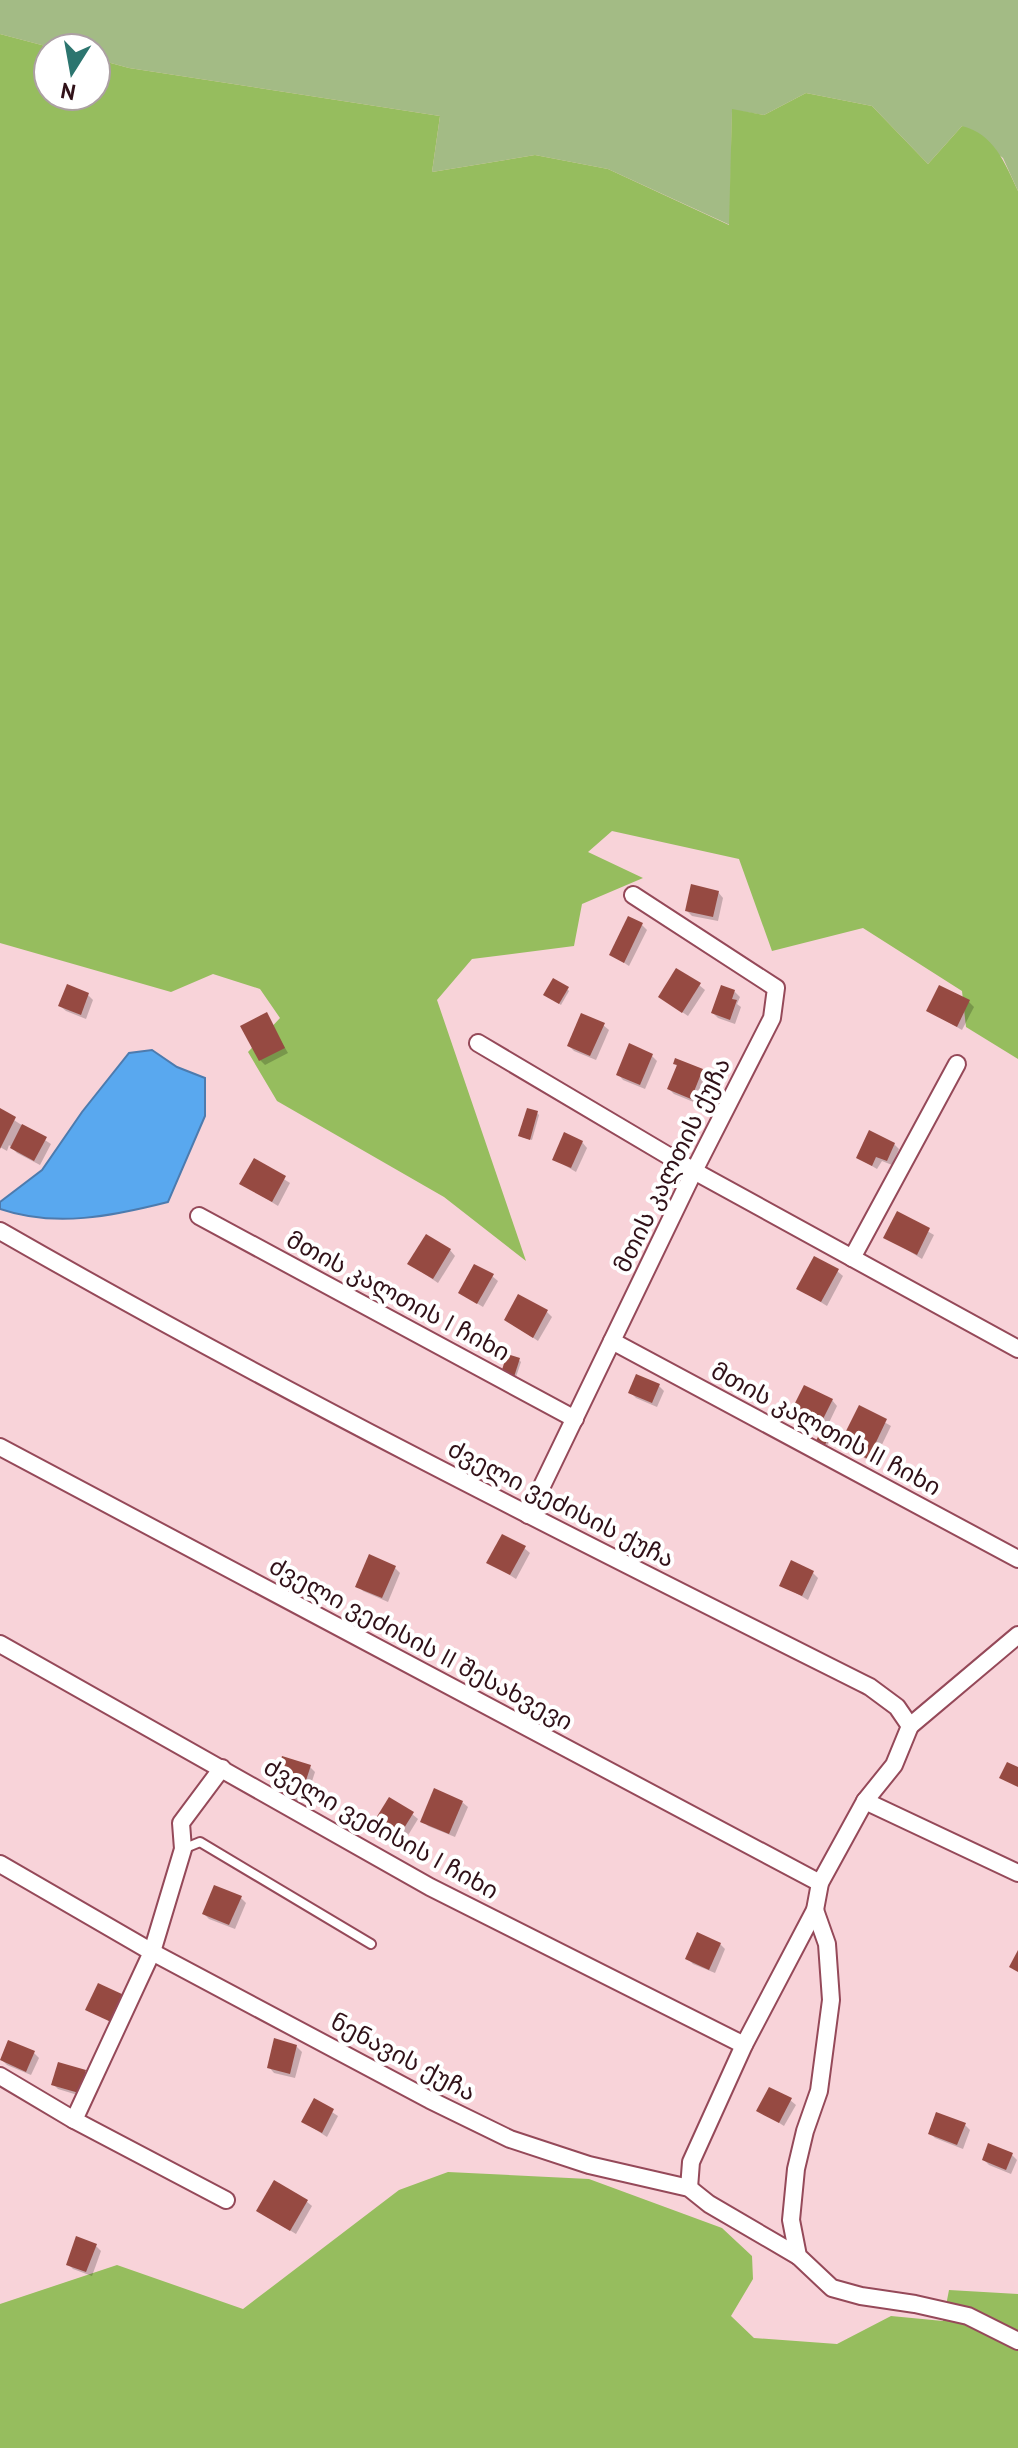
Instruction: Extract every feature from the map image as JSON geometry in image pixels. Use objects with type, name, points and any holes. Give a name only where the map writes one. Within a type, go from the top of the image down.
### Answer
[{"type":"street","name":"მთის კალთის ქუჩა","points":[[528,1515],[694,1171],[772,1018],[776,988],[633,895]]},
{"type":"street","points":[[478,1043],[694,1171],[1017,1346]]},
{"type":"street","points":[[852,1258],[957,1064]]},
{"type":"street","name":"მთის კალთის I ჩიხი","points":[[199,1216],[575,1419]]},
{"type":"street","name":"ძველი ვეძისის ქუჩა","points":[[0,1231],[140,1311],[528,1515],[870,1687],[897,1707],[910,1726]]},
{"type":"street","name":"მთის კალთის II ჩიხი","points":[[612,1341],[1018,1559]]},
{"type":"street","name":"ძველი ვეძისის II შესახვევი","points":[[0,1447],[820,1883]]},
{"type":"street","points":[[689,2188],[691,2162],[744,2045],[815,1910],[820,1883],[865,1801],[894,1765],[910,1726],[1018,1635]]},
{"type":"street","name":"ძველი ვეძისის I ჩიხი","points":[[0,1644],[430,1887],[744,2045]]},
{"type":"street","points":[[74,2120],[152,1952],[183,1849],[181,1823],[222,1768]]},
{"type":"street","points":[[865,1801],[1018,1873]]},
{"type":"street","name":"ნენავის ქუჩა","points":[[0,1864],[152,1952],[430,2100],[510,2139],[589,2165],[689,2188],[709,2204],[798,2256]]},
{"type":"street","points":[[815,1910],[827,1944],[831,2000],[819,2091],[796,2169],[791,2220],[798,2256],[832,2288],[968,2316],[1018,2341]]},
{"type":"street","points":[[0,2076],[74,2120],[226,2200]]},
{"type":"lane","points":[[183,1849],[200,1842],[371,1944]]},
{"type":"green space","points":[[0,0],[1018,0],[1018,191],[1003,158],[962,126],[928,164],[872,106],[806,93],[764,115],[732,110],[730,225],[608,169],[535,155],[432,172],[440,116],[129,68],[112,63],[112,32],[32,32],[32,42],[0,34]]},
{"type":"green space","points":[[0,34],[32,42],[32,112],[112,112],[112,63],[440,116],[432,172],[535,155],[608,169],[729,225],[732,109],[764,115],[806,93],[872,106],[928,164],[962,126],[982,136],[997,151],[1018,191],[1018,1059],[966,1027],[962,991],[863,928],[772,951],[739,859],[612,831],[588,852],[643,878],[582,904],[574,946],[472,959],[437,1000],[526,1261],[444,1197],[277,1101],[248,1052],[280,1018],[260,989],[213,974],[171,992],[0,943]]},
{"type":"green space","points":[[448,2172],[589,2179],[722,2228],[752,2256],[753,2279],[731,2316],[754,2338],[837,2344],[891,2316],[943,2321],[949,2290],[1018,2294],[1018,2448],[0,2448],[0,2304],[117,2265],[243,2309],[399,2190]]},
{"type":"water","points":[[152,1050],[177,1067],[205,1078],[205,1116],[168,1202],[126,1212],[63,1219],[21,1215],[0,1209],[0,1202],[42,1170],[82,1112],[129,1053]]},
{"type":"building","points":[[691,884],[719,891],[713,917],[685,911]]},
{"type":"building","points":[[628,916],[643,923],[624,963],[609,955]]},
{"type":"building","points":[[676,968],[701,983],[682,1013],[658,997]]},
{"type":"building","points":[[553,978],[569,987],[559,1004],[543,995]]},
{"type":"building","points":[[67,984],[89,993],[81,1015],[58,1006]]},
{"type":"building","points":[[721,985],[735,990],[732,999],[737,1000],[730,1020],[711,1013]]},
{"type":"building","points":[[939,985],[970,1000],[957,1027],[926,1011]]},
{"type":"building","points":[[267,1012],[285,1048],[259,1061],[240,1026]]},
{"type":"building","points":[[581,1013],[605,1023],[590,1056],[567,1046]]},
{"type":"building","points":[[629,1043],[653,1054],[640,1085],[616,1075]]},
{"type":"building","points":[[675,1058],[703,1069],[691,1099],[667,1089],[677,1065],[673,1064]]},
{"type":"building","points":[[0,1108],[16,1117],[0,1149]]},
{"type":"building","points":[[527,1108],[538,1111],[530,1140],[518,1136]]},
{"type":"building","points":[[22,1124],[47,1137],[34,1161],[10,1148]]},
{"type":"building","points":[[869,1130],[895,1143],[887,1161],[876,1157],[872,1166],[856,1158]]},
{"type":"building","points":[[564,1132],[583,1141],[571,1168],[552,1160]]},
{"type":"building","points":[[254,1158],[286,1176],[272,1202],[239,1184]]},
{"type":"building","points":[[897,1211],[930,1228],[917,1255],[883,1238]]},
{"type":"building","points":[[426,1234],[451,1249],[433,1279],[407,1264]]},
{"type":"building","points":[[814,1256],[839,1269],[821,1302],[796,1289]]},
{"type":"building","points":[[474,1264],[494,1274],[477,1304],[458,1293]]},
{"type":"building","points":[[518,1294],[548,1310],[533,1338],[504,1320]]},
{"type":"building","points":[[507,1354],[520,1358],[514,1377],[501,1373]]},
{"type":"building","points":[[636,1374],[660,1384],[652,1403],[628,1393]]},
{"type":"building","points":[[804,1385],[833,1399],[817,1431],[788,1417]]},
{"type":"building","points":[[859,1405],[887,1419],[868,1459],[839,1445]]},
{"type":"building","points":[[823,1426],[832,1430],[825,1445],[816,1441]]},
{"type":"building","points":[[502,1534],[526,1546],[510,1575],[486,1563]]},
{"type":"building","points":[[369,1554],[396,1566],[382,1598],[355,1587]]},
{"type":"building","points":[[791,1560],[814,1571],[802,1596],[779,1586]]},
{"type":"building","points":[[282,1756],[311,1765],[300,1799],[271,1789]]},
{"type":"building","points":[[1007,1762],[1018,1767],[1018,1787],[999,1778]]},
{"type":"building","points":[[434,1788],[463,1801],[449,1834],[420,1822]]},
{"type":"building","points":[[389,1797],[414,1812],[393,1846],[368,1831]]},
{"type":"building","points":[[214,1885],[242,1896],[229,1925],[202,1914]]},
{"type":"building","points":[[697,1932],[721,1943],[709,1970],[685,1959]]},
{"type":"building","points":[[1018,1950],[1018,1972],[1009,1967]]},
{"type":"building","points":[[98,1983],[124,1995],[111,2022],[85,2010]]},
{"type":"building","points":[[274,2038],[297,2045],[290,2074],[267,2068]]},
{"type":"building","points":[[8,2040],[35,2051],[26,2072],[0,2060]]},
{"type":"building","points":[[58,2062],[86,2070],[79,2093],[51,2085]]},
{"type":"building","points":[[769,2087],[792,2098],[779,2123],[756,2111]]},
{"type":"building","points":[[314,2098],[334,2109],[322,2133],[301,2122]]},
{"type":"building","points":[[936,2112],[966,2123],[957,2145],[928,2134]]},
{"type":"building","points":[[988,2143],[1013,2153],[1006,2170],[982,2160]]},
{"type":"building","points":[[274,2180],[308,2200],[290,2231],[256,2211]]},
{"type":"building","points":[[76,2236],[97,2244],[86,2272],[66,2265]]}]
